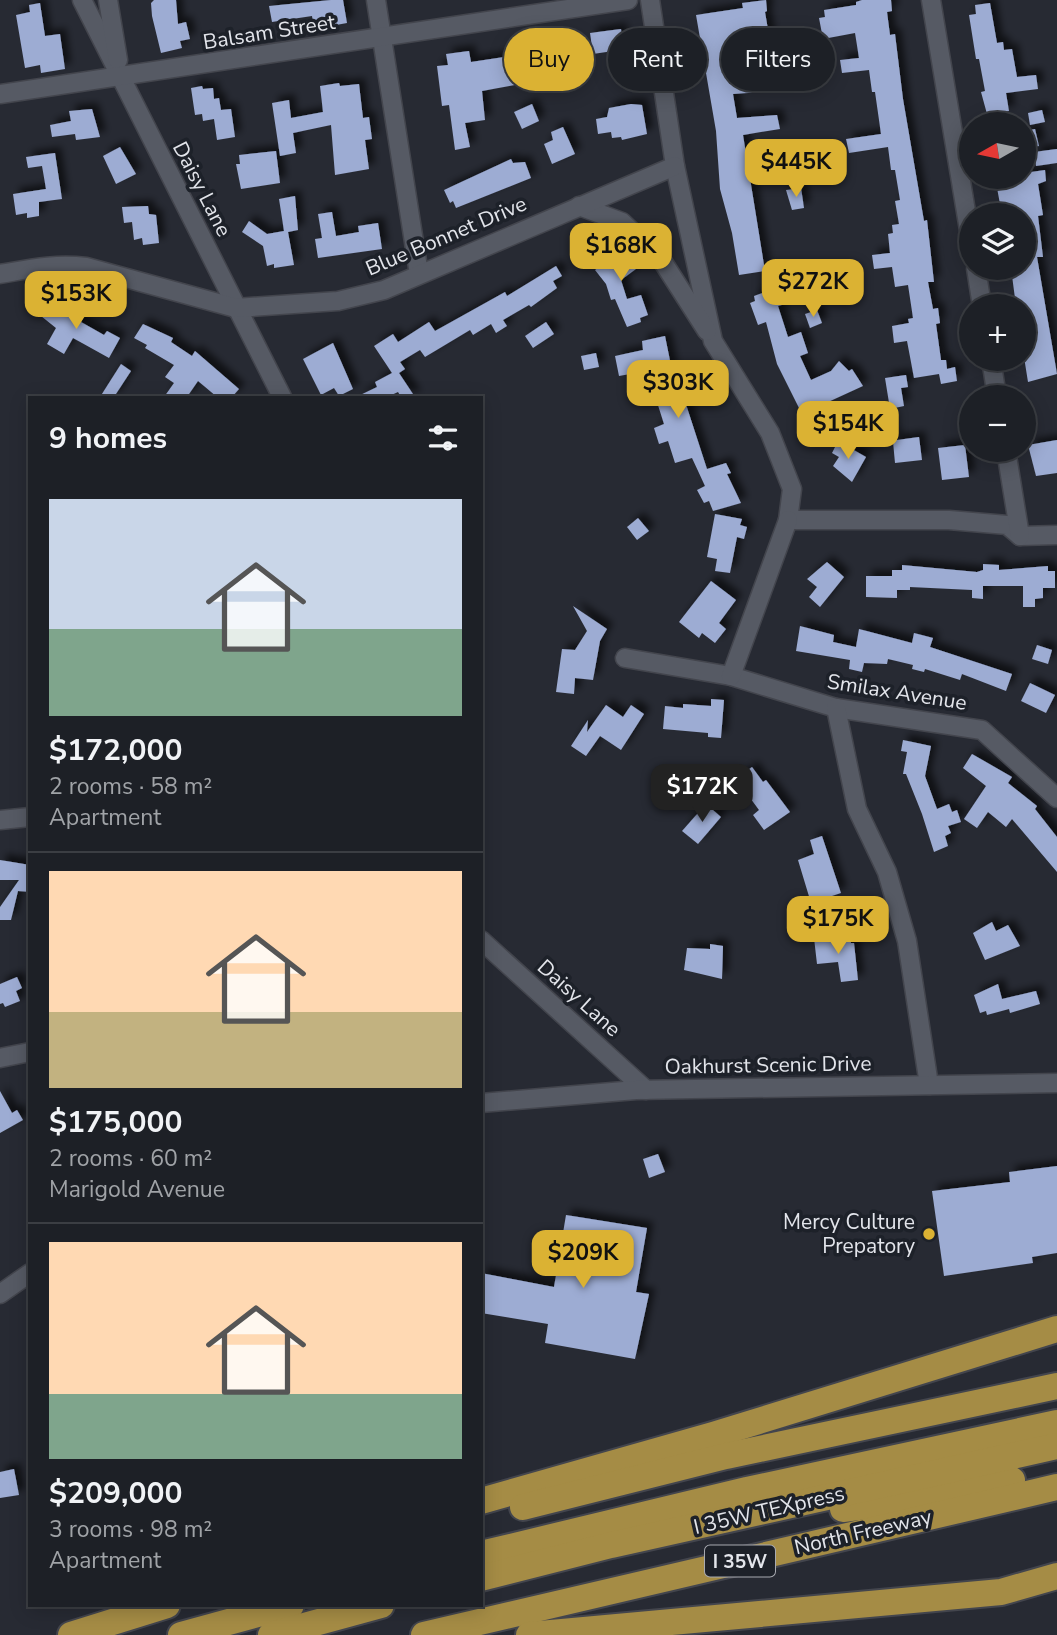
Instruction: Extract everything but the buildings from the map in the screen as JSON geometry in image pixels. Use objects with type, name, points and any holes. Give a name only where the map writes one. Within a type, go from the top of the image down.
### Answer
[{"type":"highway","points":[[483,1500],[700,1438],[1057,1329]]},
{"type":"highway","points":[[483,1517],[726,1456],[1057,1386]]},
{"type":"highway","name":"I 35W TEXpress","points":[[483,1554],[733,1493],[1057,1423]]},
{"type":"highway","name":"I 35W TEXpress","points":[[483,1578],[650,1536],[1057,1446]]},
{"type":"highway","points":[[650,1536],[917,1499],[1057,1470]]},
{"type":"highway","name":"North Freeway","points":[[424,1635],[1057,1487]]},
{"type":"highway","points":[[529,1635],[1001,1592],[1057,1576]]},
{"type":"highway","points":[[71,1635],[161,1607]]},
{"type":"highway","points":[[181,1635],[284,1607]]},
{"type":"highway","points":[[271,1635],[375,1607]]},
{"type":"street","name":"Daisy Lane","points":[[82,0],[281,396]]},
{"type":"street","points":[[108,0],[120,77]]},
{"type":"street","points":[[376,0],[419,274]]},
{"type":"street","name":"Balsam Street","points":[[0,93],[628,0]]},
{"type":"street","points":[[650,0],[675,166],[713,341]]},
{"type":"street","points":[[932,0],[965,203]]},
{"type":"street","name":"Blue Bonnet Drive","points":[[0,274],[50,265],[86,267],[236,308],[338,301],[384,290],[675,166]]},
{"type":"street","points":[[579,206],[622,222],[661,259],[770,433],[792,489],[806,513],[821,522]]},
{"type":"street","points":[[1008,462],[1020,536]]},
{"type":"street","points":[[731,676],[788,520],[792,489]]},
{"type":"street","points":[[788,520],[949,520],[1007,525],[1020,536],[1057,535]]},
{"type":"street","name":"Smilax Avenue","points":[[625,658],[731,676],[835,709],[982,730],[1057,797]]},
{"type":"street","points":[[835,709],[857,809],[887,873],[907,941],[929,1085]]},
{"type":"street","points":[[0,820],[28,817]]},
{"type":"street","name":"Daisy Lane","points":[[483,942],[646,1090]]},
{"type":"street","points":[[0,1058],[28,1052]]},
{"type":"street","name":"Oakhurst Scenic Drive","points":[[483,1103],[646,1090],[1057,1083]]},
{"type":"street","points":[[0,1294],[28,1274]]},
{"type":"place","name":"Mercy Culture Prepatory","points":[[929,1234]]}]
